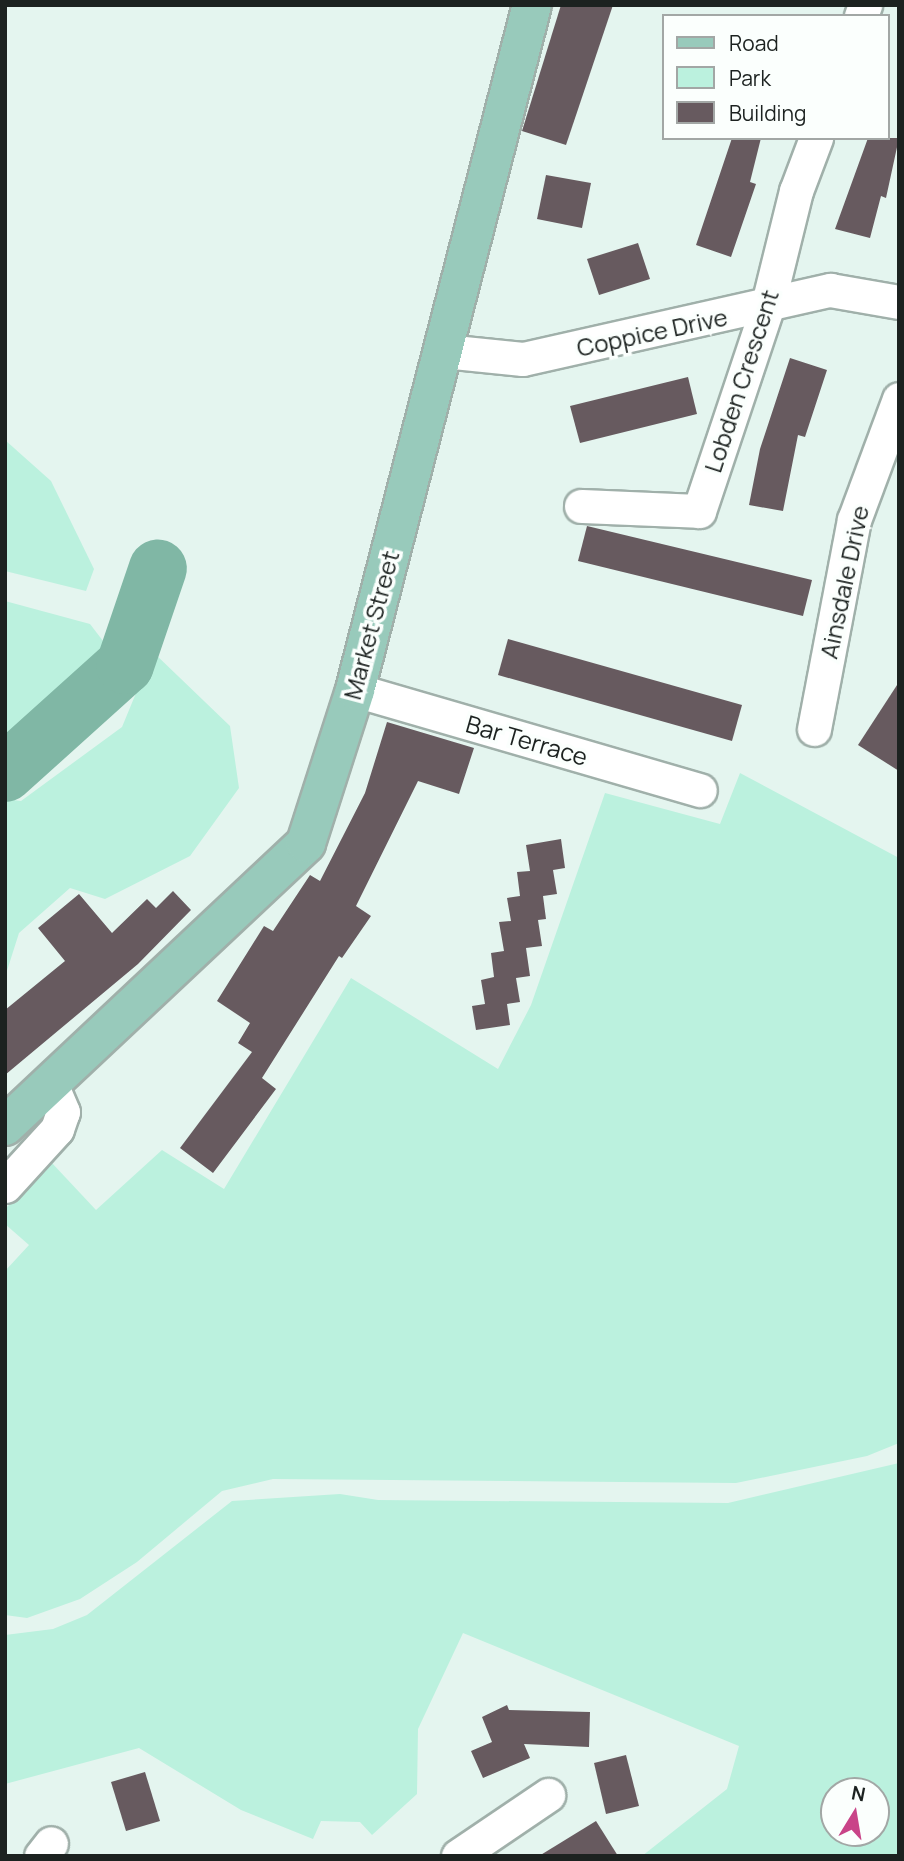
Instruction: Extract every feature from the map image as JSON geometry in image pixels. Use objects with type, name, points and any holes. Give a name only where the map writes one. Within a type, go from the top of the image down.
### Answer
[{"type":"main road","name":"Market Street","points":[[5,1126],[306,843],[355,690],[532,5]]},
{"type":"street","name":"Lobden Crescent","points":[[581,506],[699,511],[767,308],[796,191],[815,140]]},
{"type":"street","name":"Coppice Drive","points":[[444,351],[523,359],[767,308],[830,290],[899,302]]},
{"type":"street","name":"Ainsdale Drive","points":[[814,729],[854,520],[899,399]]},
{"type":"street","name":"Bar Terrace","points":[[355,690],[700,790]]},
{"type":"street","points":[[5,1186],[57,1129],[62,1112],[50,1083]]},
{"type":"street","points":[[458,1856],[548,1795]]},
{"type":"green space","points":[[5,440],[51,481],[94,569],[86,591],[5,571]]},
{"type":"green space","points":[[5,601],[90,624],[113,654],[5,747]]},
{"type":"green space","points":[[153,652],[230,726],[239,788],[190,856],[105,899],[70,888],[19,933],[5,977],[5,799],[21,801],[122,727]]},
{"type":"green space","points":[[740,773],[899,858],[899,1443],[867,1456],[736,1483],[273,1479],[222,1491],[137,1562],[80,1599],[27,1618],[5,1615],[5,1271],[29,1245],[5,1224],[5,1209],[51,1162],[96,1210],[162,1150],[224,1189],[351,978],[498,1069],[531,1005],[605,793],[720,824]]},
{"type":"green space","points":[[899,1463],[899,1856],[642,1856],[727,1789],[739,1746],[463,1633],[418,1729],[417,1794],[372,1835],[360,1822],[321,1821],[313,1839],[241,1810],[139,1748],[5,1784],[5,1635],[53,1629],[87,1615],[232,1501],[340,1494],[378,1500],[728,1503]]},
{"type":"building","points":[[561,5],[613,5],[566,145],[522,131]]},
{"type":"building","points":[[899,138],[886,198],[881,196],[870,238],[835,229],[867,140]]},
{"type":"building","points":[[731,140],[760,140],[750,182],[756,184],[731,257],[696,245]]},
{"type":"building","points":[[546,175],[591,183],[582,228],[537,219]]},
{"type":"building","points":[[638,243],[650,279],[599,295],[587,259]]},
{"type":"building","points":[[790,358],[827,370],[805,437],[798,435],[783,511],[749,505],[760,449]]},
{"type":"building","points":[[688,377],[697,414],[580,443],[570,406]]},
{"type":"building","points":[[587,526],[812,580],[803,616],[578,561]]},
{"type":"building","points":[[508,639],[742,705],[732,741],[498,675]]},
{"type":"building","points":[[899,682],[899,771],[858,745]]},
{"type":"building","points":[[387,722],[474,748],[459,794],[418,781],[356,906],[371,916],[342,958],[339,956],[262,1078],[276,1089],[213,1173],[180,1148],[252,1052],[238,1043],[250,1023],[217,1001],[264,926],[273,931],[310,875],[320,881],[365,793]]},
{"type":"building","points":[[561,839],[565,868],[553,870],[557,894],[543,896],[546,919],[538,920],[542,946],[526,948],[530,976],[516,978],[520,1002],[507,1004],[510,1025],[476,1030],[472,1006],[485,1004],[481,980],[494,977],[491,953],[504,951],[499,922],[511,921],[507,898],[520,896],[517,872],[530,871],[526,845]]},
{"type":"building","points":[[173,891],[191,910],[138,964],[5,1075],[5,1010],[65,961],[38,928],[79,894],[112,933],[147,899],[156,908]]},
{"type":"building","points":[[507,1705],[509,1710],[590,1712],[589,1747],[524,1744],[530,1758],[483,1778],[471,1751],[492,1742],[482,1717]]},
{"type":"building","points":[[626,1755],[639,1806],[606,1814],[594,1763]]},
{"type":"building","points":[[145,1772],[160,1821],[126,1831],[111,1782]]},
{"type":"building","points":[[596,1821],[618,1856],[539,1856]]},
{"type":"waterway","points":[[5,773],[125,665],[158,568]]}]
